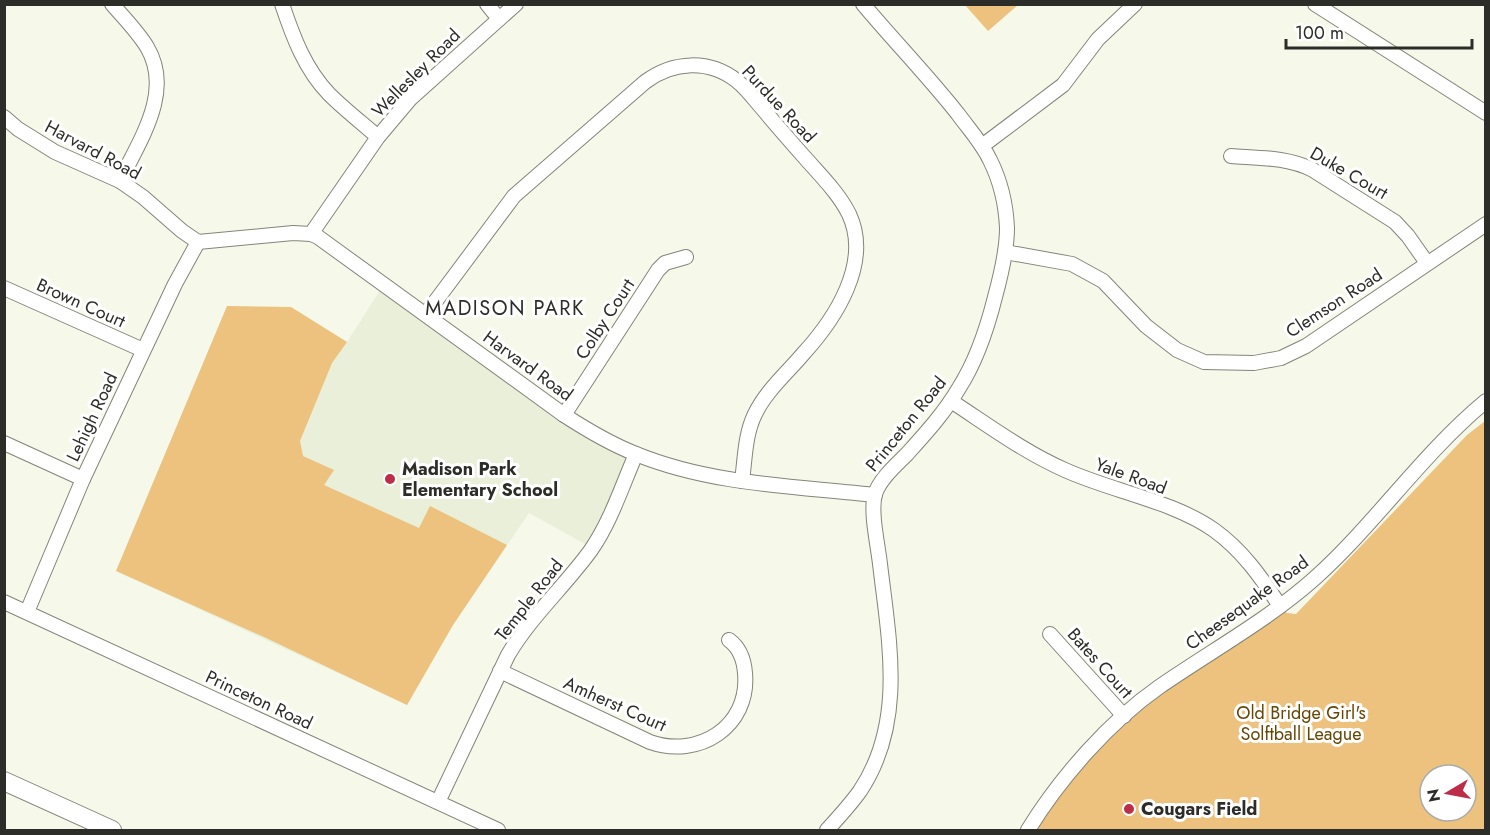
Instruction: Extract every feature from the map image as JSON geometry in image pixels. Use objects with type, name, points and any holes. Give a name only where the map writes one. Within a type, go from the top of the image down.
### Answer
[{"type":"street","points":[[112,4],[148,48],[157,79],[152,115],[120,181]]},
{"type":"street","points":[[282,4],[297,45],[317,79],[330,95],[378,137]]},
{"type":"street","points":[[487,4],[499,19]]},
{"type":"street","name":"Wellesley Road","points":[[311,234],[378,137],[426,84],[516,4]]},
{"type":"street","name":"Princeton Road","points":[[827,831],[860,790],[874,765],[886,732],[890,712],[891,657],[874,518],[875,495],[890,472],[934,423],[970,369],[982,341],[1005,252],[1006,227],[1003,202],[995,172],[982,146],[949,103],[863,4]]},
{"type":"street","points":[[982,146],[1064,85],[1098,39],[1135,4]]},
{"type":"street","points":[[1315,4],[1485,113]]},
{"type":"street","name":"Purdue Road","points":[[426,314],[514,196],[645,82],[668,69],[684,65],[709,68],[724,73],[744,88],[835,194],[851,219],[855,242],[851,275],[832,318],[768,394],[754,415],[747,440],[742,481]]},
{"type":"street","name":"Harvard Road","points":[[4,117],[26,135],[55,152],[120,181],[198,242]]},
{"type":"street","name":"Duke Court","points":[[1231,156],[1276,160],[1312,170],[1395,222],[1427,263]]},
{"type":"street","name":"Clemson Road","points":[[1005,252],[1071,264],[1103,281],[1146,326],[1177,350],[1204,362],[1254,363],[1281,358],[1306,346],[1485,224]]},
{"type":"street","points":[[198,242],[281,234],[311,234]]},
{"type":"street","name":"Harvard Road","points":[[311,234],[426,314],[564,415],[604,440],[683,470],[742,481],[875,495]]},
{"type":"street","name":"Lehigh Road","points":[[27,612],[83,479],[143,350],[198,242]]},
{"type":"street","name":"Colby Court","points":[[564,415],[658,270],[665,263],[686,257]]},
{"type":"street","name":"Brown Court","points":[[4,288],[143,350]]},
{"type":"street","name":"Yale Road","points":[[951,400],[1025,450],[1053,465],[1184,514],[1214,530],[1247,560],[1280,606]]},
{"type":"street","name":"Cheesequake Road","points":[[1028,831],[1068,775],[1124,716],[1156,689],[1280,606],[1317,576],[1366,527],[1439,444],[1485,401]]},
{"type":"street","points":[[4,443],[83,479]]},
{"type":"street","name":"Temple Road","points":[[438,802],[500,671],[523,632],[581,563],[596,541],[609,518],[636,454]]},
{"type":"street","name":"Princeton Road","points":[[4,602],[498,831]]},
{"type":"street","name":"Bates Court","points":[[1050,634],[1124,716]]},
{"type":"street","name":"Amherst Court","points":[[500,671],[650,742],[683,747],[700,743],[720,732],[732,721],[741,706],[745,690],[743,662],[738,649],[729,640]]},
{"type":"street","points":[[4,781],[111,831]]},
{"type":"shaded area","name":"Madison Park Elementary School","points":[[384,284],[534,394],[636,454],[592,548],[529,513],[453,625],[407,705],[116,571],[227,306],[291,307],[347,342]]},
{"type":"green space","points":[[965,5],[1018,5],[988,31]]},
{"type":"green space","name":"Madison Park Elementary School","points":[[227,306],[291,307],[347,342],[332,363],[300,441],[303,456],[334,470],[324,485],[419,528],[430,506],[507,545],[453,625],[407,705],[264,637],[116,571]]},
{"type":"green space","name":"Old Bridge Girl's Solftball League","points":[[1485,421],[1485,830],[1028,830],[1109,730],[1280,606],[1287,613],[1296,614],[1467,435]]},
{"type":"place","name":"Madison Park Elementary School","points":[[390,479]]},
{"type":"place","name":"Cougars Field","points":[[1129,809]]},
{"type":"district","name":"MADISON PARK","points":[[505,308]]}]
